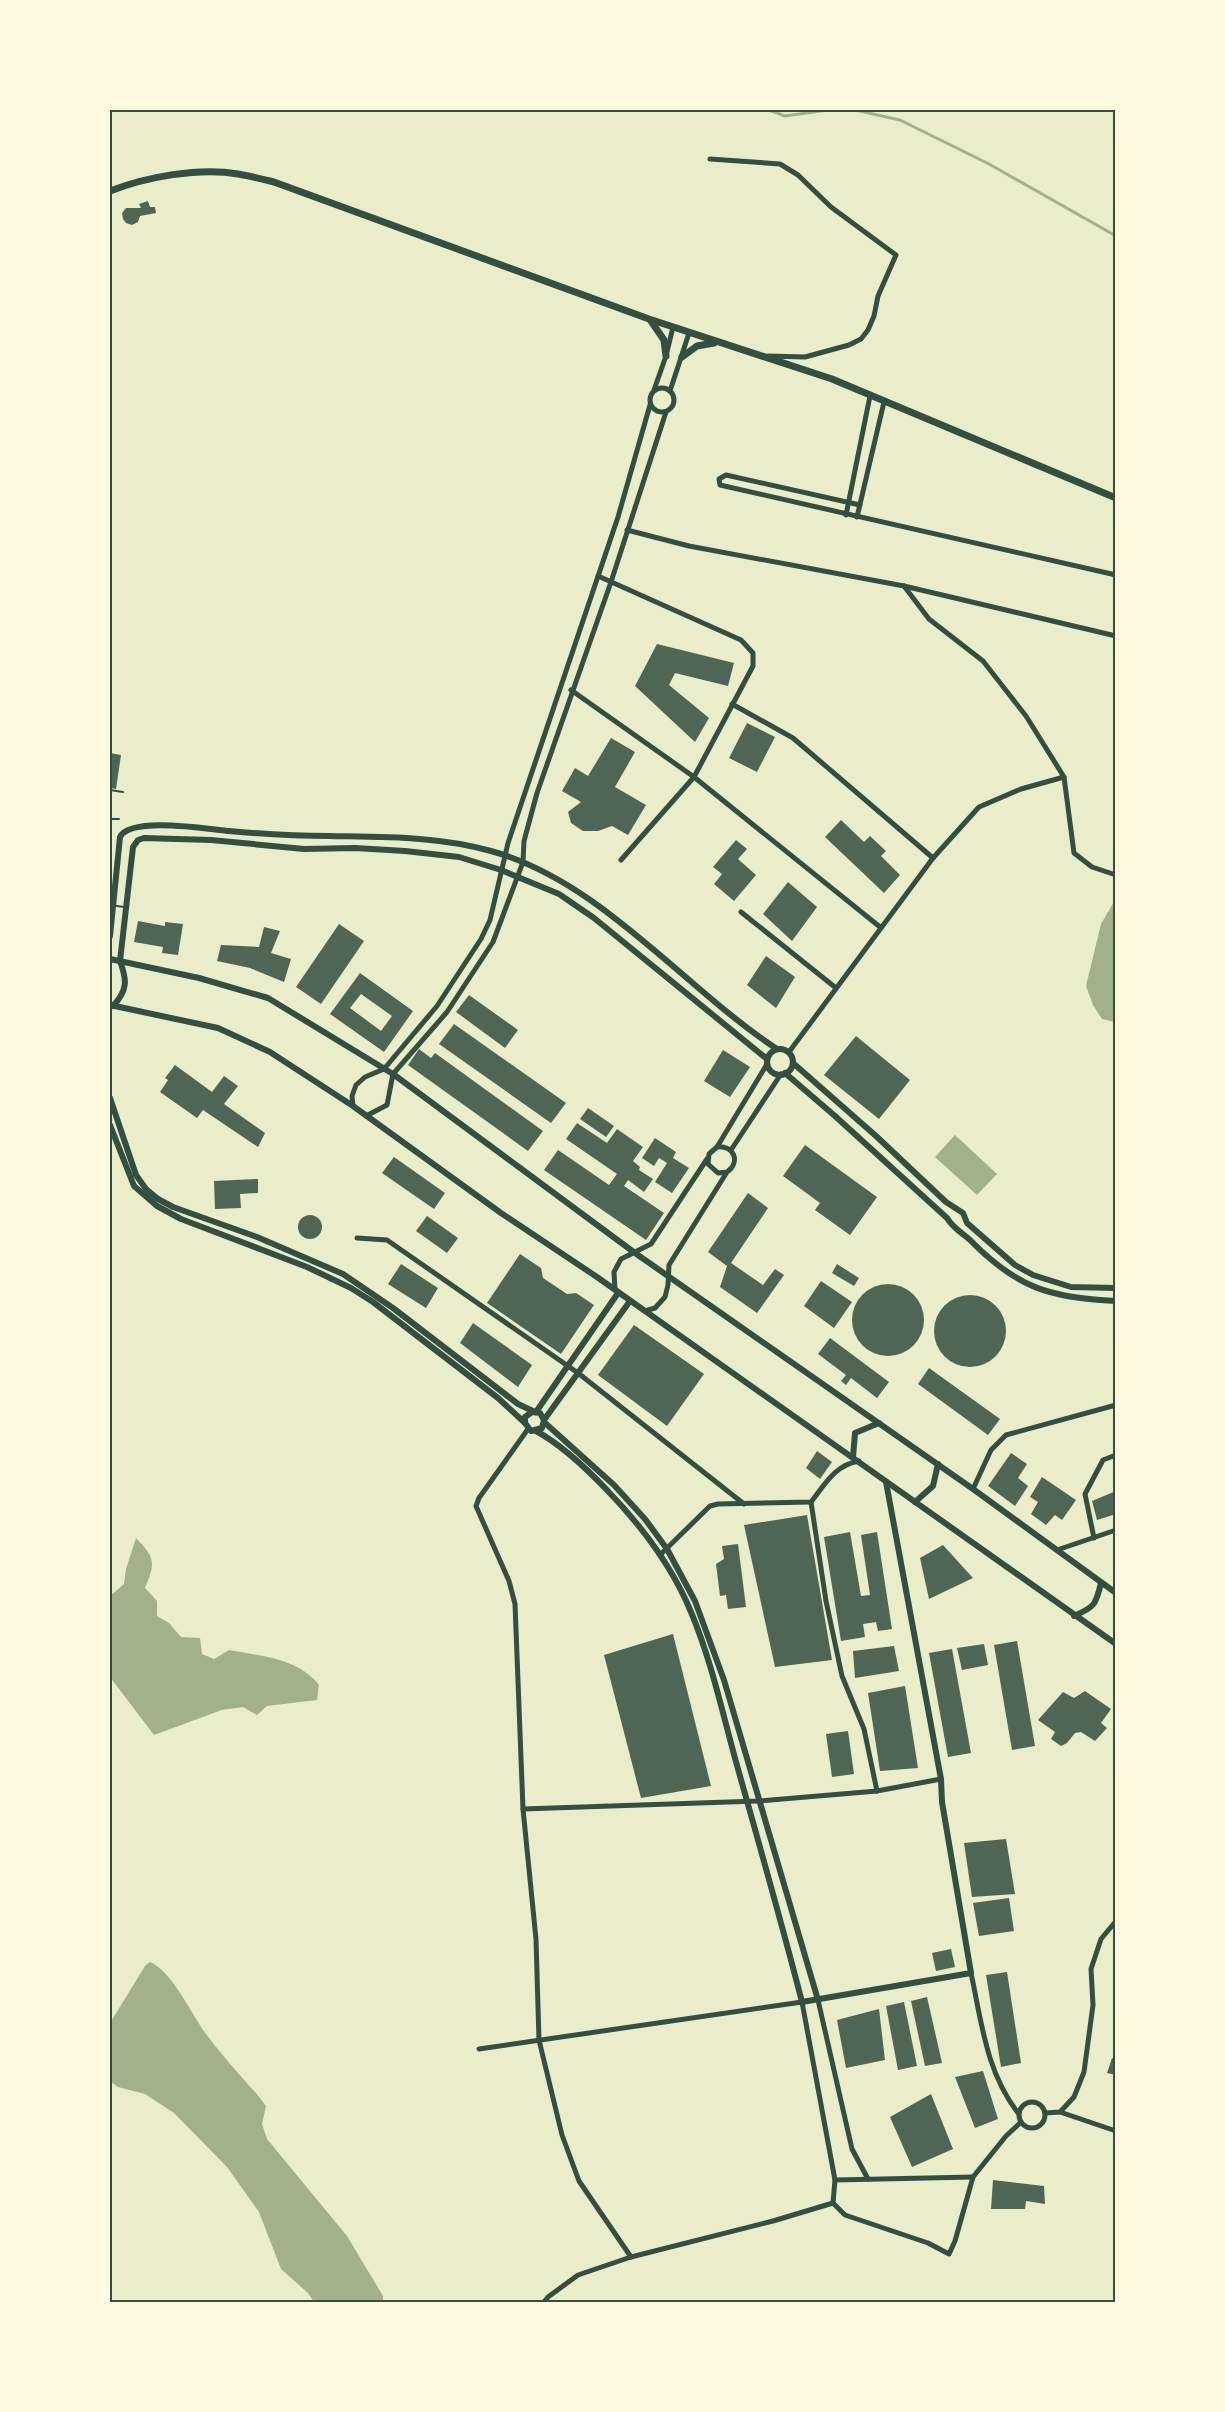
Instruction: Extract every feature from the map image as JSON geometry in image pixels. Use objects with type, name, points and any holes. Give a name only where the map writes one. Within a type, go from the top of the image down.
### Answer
[{"type":"main road","points":[[110,191],[161,176],[236,173],[274,182],[468,255],[526,273],[649,319],[832,378],[884,402],[1116,498]]},
{"type":"main road","points":[[649,319],[664,340],[666,356]]},
{"type":"main road","points":[[682,357],[697,346],[719,343]]},
{"type":"street","points":[[710,159],[780,164],[798,175],[831,207],[896,255],[878,296],[874,316],[861,339],[849,345],[805,357],[764,356]]},
{"type":"street","points":[[352,1107],[352,1096],[356,1085],[365,1077],[384,1069],[437,1006],[481,939],[490,920],[505,855],[630,476],[650,405],[650,396],[666,356],[673,327]]},
{"type":"street","points":[[366,1116],[387,1105],[393,1074],[447,1012],[493,942],[523,862],[525,841],[537,793],[571,690],[611,582],[666,412],[674,402],[670,391],[689,333]]},
{"type":"street","points":[[654,390],[662,388],[670,391]]},
{"type":"street","points":[[846,515],[870,396]]},
{"type":"street","points":[[857,517],[884,402]]},
{"type":"street","points":[[650,405],[657,411],[666,412]]},
{"type":"street","points":[[863,430],[877,434]]},
{"type":"street","points":[[860,505],[726,475],[719,479],[720,485],[1116,575]]},
{"type":"street","points":[[627,530],[688,546],[904,586],[1116,636]]},
{"type":"street","points":[[598,576],[741,640],[753,653],[753,666],[694,777],[621,860]]},
{"type":"street","points":[[904,586],[929,619],[983,662],[1026,716],[1064,777],[1074,853],[1092,867],[1116,875]]},
{"type":"street","points":[[571,690],[694,777],[880,927]]},
{"type":"street","points":[[732,705],[793,738],[933,858]]},
{"type":"street","points":[[789,1052],[933,858],[979,807],[1021,789],[1064,777]]},
{"type":"street","points":[[110,936],[120,837],[126,830],[135,827],[153,825],[265,834],[403,837],[464,844],[523,862],[573,887],[777,1049],[789,1052]]},
{"type":"street","points":[[1116,1301],[1077,1299],[1049,1293],[1022,1282],[1002,1270],[852,1130],[783,1074],[772,1071],[767,1061],[594,918],[559,894],[501,870],[459,857],[405,851],[355,848],[304,849],[211,840],[144,838],[138,840],[133,847],[120,961],[126,988],[111,1005],[218,1028],[270,1052],[366,1116],[501,1213],[645,1311],[1116,1644]]},
{"type":"street","points":[[741,912],[836,988]]},
{"type":"street","points":[[110,959],[199,978],[268,998],[393,1074],[668,1277],[938,1464],[1116,1593]]},
{"type":"street","points":[[632,2257],[579,2181],[562,2135],[539,2040],[536,1939],[523,1809],[515,1604],[509,1581],[476,1506],[526,1426],[527,1415],[535,1412],[568,1367],[616,1291],[614,1272],[617,1266],[625,1257],[651,1244],[712,1149],[717,1146],[771,1052],[777,1049]]},
{"type":"street","points":[[789,1052],[793,1063],[963,1213],[967,1223],[999,1253],[1033,1275],[1071,1287],[1116,1288]]},
{"type":"street","points":[[731,1150],[793,1063]]},
{"type":"street","points":[[110,1098],[136,1176],[158,1199],[173,1207],[257,1237],[343,1274],[393,1308],[518,1404],[541,1415],[544,1421],[615,1485],[645,1519],[667,1549],[686,1583],[708,1632],[724,1680],[818,2000],[852,2150],[868,2180]]},
{"type":"street","points":[[110,1125],[134,1186],[157,1206],[181,1219],[307,1266],[351,1288],[515,1411],[526,1426],[564,1450],[622,1505],[660,1555],[691,1610],[700,1636],[802,2002],[835,2180],[833,2203],[845,2215],[928,2243],[949,2254],[955,2241],[973,2177],[1006,2136],[1020,2123]]},
{"type":"street","points":[[645,1311],[656,1308],[662,1301],[668,1285],[669,1265],[735,1161],[731,1150],[724,1146],[717,1146]]},
{"type":"street","points":[[707,1159],[714,1171],[727,1172]]},
{"type":"street","points":[[947,1218],[950,1211],[956,1209]]},
{"type":"street","points":[[956,1228],[967,1223]]},
{"type":"street","points":[[357,1238],[387,1240],[578,1373],[744,1504]]},
{"type":"street","points":[[536,1431],[542,1428],[544,1421],[630,1301]]},
{"type":"street","points":[[973,1489],[991,1450],[1006,1435],[1116,1405]]},
{"type":"street","points":[[856,1459],[855,1433],[879,1423]]},
{"type":"street","points":[[1094,1538],[1085,1494],[1103,1460],[1116,1455]]},
{"type":"street","points":[[856,1459],[835,1471],[811,1502],[826,1601],[842,1676],[864,1729],[877,1791]]},
{"type":"street","points":[[915,1502],[933,1486],[938,1464]]},
{"type":"street","points":[[886,1482],[941,1779],[944,1812],[971,1973],[989,2062],[1005,2096],[1018,2113],[1020,2123]]},
{"type":"street","points":[[660,1555],[710,1506],[811,1502]]},
{"type":"street","points":[[1057,1550],[1116,1530]]},
{"type":"street","points":[[1074,1616],[1089,1609],[1096,1602],[1101,1582]]},
{"type":"street","points":[[523,1809],[748,1802],[877,1791],[941,1779]]},
{"type":"street","points":[[1060,2112],[1074,2097],[1084,2072],[1093,2005],[1091,1969],[1101,1939],[1116,1921]]},
{"type":"street","points":[[479,2049],[818,2000],[971,1973]]},
{"type":"street","points":[[1018,2113],[1021,2106],[1027,2102],[1035,2102],[1042,2106],[1045,2113],[1040,2126],[1033,2129],[1020,2123]]},
{"type":"street","points":[[1045,2113],[1060,2112],[1116,2131]]},
{"type":"street","points":[[835,2180],[973,2177]]},
{"type":"street","points":[[544,2302],[578,2275],[632,2257],[773,2221],[833,2203]]},
{"type":"lane","points":[[110,790],[123,792]]},
{"type":"lane","points":[[110,819],[120,819]]},
{"type":"lane","points":[[112,905],[127,907]]},
{"type":"shaded area","points":[[1115,900],[1115,1022],[1102,1019],[1093,1005],[1086,986],[1101,924]]},
{"type":"shaded area","points":[[955,1135],[997,1174],[977,1195],[935,1157]]},
{"type":"shaded area","points":[[136,1538],[152,1561],[145,1588],[157,1601],[157,1616],[169,1623],[181,1637],[200,1638],[202,1654],[214,1659],[229,1650],[278,1660],[301,1669],[319,1685],[317,1700],[267,1706],[257,1715],[243,1707],[222,1710],[154,1735],[110,1677],[110,1596],[124,1584],[126,1569]]},
{"type":"shaded area","points":[[150,1962],[166,1974],[206,2034],[266,2106],[262,2124],[267,2139],[347,2236],[383,2296],[383,2302],[314,2302],[308,2293],[281,2269],[259,2212],[227,2167],[174,2113],[145,2094],[118,2087],[110,2081],[110,2023],[145,1966]]},
{"type":"building","points":[[148,201],[150,207],[155,207],[156,213],[140,216],[138,222],[132,225],[126,223],[122,213],[126,208],[141,208],[139,204]]},
{"type":"building","points":[[657,644],[734,663],[728,686],[675,673],[669,685],[709,718],[695,742],[635,686]]},
{"type":"building","points":[[747,723],[775,737],[757,772],[729,758]]},
{"type":"building","points":[[611,738],[635,752],[615,787],[646,805],[628,835],[612,826],[598,831],[583,831],[571,823],[568,812],[581,802],[562,791],[575,768],[588,776]]},
{"type":"building","points":[[110,753],[121,755],[116,789],[110,788]]},
{"type":"building","points":[[841,820],[864,842],[870,836],[886,851],[881,856],[900,875],[884,893],[825,837]]},
{"type":"building","points":[[736,840],[747,849],[738,859],[756,875],[734,901],[714,884],[722,874],[713,867]]},
{"type":"building","points":[[788,882],[817,907],[792,941],[763,914]]},
{"type":"building","points":[[138,921],[165,926],[165,922],[183,924],[178,955],[162,953],[163,947],[134,942]]},
{"type":"building","points":[[339,924],[364,941],[321,1004],[296,987]]},
{"type":"building","points":[[264,927],[280,931],[271,953],[291,959],[284,982],[250,968],[217,961],[221,945],[259,947]]},
{"type":"building","points":[[766,956],[795,977],[776,1008],[747,985]]},
{"type":"building","points":[[360,973],[413,1011],[384,1052],[330,1014]],"holes":[[[361,994],[392,1016],[381,1031],[350,1008]]]},
{"type":"building","points":[[469,995],[518,1030],[505,1048],[456,1012]]},
{"type":"building","points":[[454,1024],[566,1103],[551,1123],[439,1044]]},
{"type":"building","points":[[856,1036],[910,1080],[879,1119],[824,1075]]},
{"type":"building","points":[[419,1049],[431,1058],[435,1053],[543,1131],[528,1151],[408,1065]]},
{"type":"building","points":[[723,1050],[750,1067],[730,1097],[704,1081]]},
{"type":"building","points":[[175,1065],[212,1092],[224,1076],[238,1086],[224,1104],[265,1133],[258,1147],[203,1110],[197,1118],[160,1092],[168,1080],[165,1078]]},
{"type":"building","points":[[588,1108],[614,1126],[606,1137],[580,1119]]},
{"type":"building","points":[[577,1123],[607,1143],[617,1129],[643,1147],[633,1161],[640,1167],[639,1170],[653,1179],[644,1192],[628,1180],[624,1186],[664,1213],[646,1240],[544,1170],[558,1150],[609,1185],[617,1174],[566,1139]]},
{"type":"building","points":[[655,1138],[676,1152],[673,1158],[689,1168],[672,1193],[655,1182],[667,1163],[659,1158],[654,1166],[642,1158]]},
{"type":"building","points":[[805,1145],[877,1197],[850,1235],[815,1210],[820,1203],[783,1176]]},
{"type":"building","points":[[394,1157],[445,1193],[434,1209],[382,1173]]},
{"type":"building","points":[[258,1179],[258,1193],[240,1194],[241,1208],[215,1209],[214,1181]]},
{"type":"building","points":[[748,1193],[768,1208],[731,1263],[763,1285],[775,1269],[784,1275],[757,1313],[720,1287],[727,1266],[708,1252]]},
{"type":"building","points":[[310,1215],[318,1219],[322,1227],[318,1235],[310,1239],[302,1235],[298,1227],[302,1219]]},
{"type":"building","points":[[427,1216],[458,1238],[447,1253],[416,1231]]},
{"type":"building","points":[[520,1254],[541,1268],[543,1278],[567,1294],[576,1293],[594,1305],[561,1354],[487,1303]]},
{"type":"building","points":[[401,1264],[438,1288],[426,1308],[388,1284]]},
{"type":"building","points":[[837,1264],[859,1278],[854,1286],[832,1273]]},
{"type":"building","points":[[821,1281],[852,1302],[834,1328],[804,1306]]},
{"type":"building","points":[[888,1284],[908,1290],[918,1300],[924,1320],[918,1340],[908,1350],[888,1356],[868,1350],[858,1340],[852,1320],[858,1300],[868,1290]]},
{"type":"building","points":[[977,1295],[996,1305],[1004,1317],[1006,1331],[1004,1345],[996,1357],[984,1365],[963,1367],[944,1357],[936,1345],[934,1324],[944,1305],[956,1297]]},
{"type":"building","points":[[473,1323],[532,1365],[518,1387],[460,1343]]},
{"type":"building","points":[[634,1325],[704,1374],[667,1426],[598,1375]]},
{"type":"building","points":[[830,1338],[889,1382],[877,1398],[851,1378],[846,1385],[841,1381],[846,1375],[818,1354]]},
{"type":"building","points":[[929,1368],[1000,1419],[988,1435],[918,1384]]},
{"type":"building","points":[[817,1451],[832,1462],[820,1479],[806,1468]]},
{"type":"building","points":[[1011,1453],[1027,1464],[1018,1478],[1028,1486],[1015,1506],[988,1486]]},
{"type":"building","points":[[1042,1477],[1076,1500],[1062,1520],[1055,1515],[1046,1525],[1031,1514],[1038,1502],[1030,1497]]},
{"type":"building","points":[[1116,1491],[1116,1514],[1097,1520],[1092,1501]]},
{"type":"building","points":[[807,1515],[832,1660],[775,1667],[744,1525]]},
{"type":"building","points":[[850,1532],[861,1596],[870,1595],[861,1535],[877,1532],[892,1629],[878,1631],[876,1622],[863,1624],[865,1637],[841,1641],[824,1537]]},
{"type":"building","points":[[738,1544],[746,1607],[728,1609],[726,1595],[720,1596],[716,1564],[724,1559],[722,1546]]},
{"type":"building","points":[[943,1545],[973,1578],[929,1599],[920,1558]]},
{"type":"building","points":[[673,1634],[711,1786],[641,1798],[604,1655]]},
{"type":"building","points":[[1017,1641],[1035,1746],[1012,1750],[994,1645]]},
{"type":"building","points":[[984,1644],[988,1665],[962,1670],[957,1648]]},
{"type":"building","points":[[894,1646],[899,1671],[855,1678],[853,1651]]},
{"type":"building","points":[[952,1649],[971,1753],[948,1757],[929,1653]]},
{"type":"building","points":[[905,1686],[918,1768],[880,1771],[868,1693]]},
{"type":"building","points":[[1085,1691],[1111,1709],[1101,1723],[1107,1728],[1095,1741],[1081,1732],[1075,1733],[1067,1743],[1061,1746],[1051,1739],[1055,1732],[1038,1720],[1063,1692],[1074,1698]]},
{"type":"building","points":[[848,1731],[854,1774],[832,1777],[826,1734]]},
{"type":"building","points":[[1006,1839],[1015,1894],[972,1897],[964,1843]]},
{"type":"building","points":[[1009,1898],[1014,1931],[979,1936],[973,1903]]},
{"type":"building","points":[[951,1949],[955,1967],[936,1971],[932,1953]]},
{"type":"building","points":[[1007,1972],[1021,2063],[1001,2067],[986,1975]]},
{"type":"building","points":[[927,1997],[942,2063],[925,2066],[911,2001]]},
{"type":"building","points":[[904,2002],[917,2066],[898,2070],[886,2006]]},
{"type":"building","points":[[879,2009],[885,2060],[846,2068],[837,2020]]},
{"type":"building","points":[[1112,2058],[1116,2059],[1116,2075],[1107,2073]]},
{"type":"building","points":[[983,2071],[998,2119],[975,2128],[955,2077]]},
{"type":"building","points":[[931,2094],[953,2149],[912,2167],[890,2117]]},
{"type":"building","points":[[993,2180],[1044,2186],[1045,2204],[1026,2201],[1025,2209],[991,2209]]},
{"type":"waterway","points":[[769,110],[785,116],[828,110]]},
{"type":"waterway","points":[[855,110],[900,120],[989,164],[1116,236]]}]
